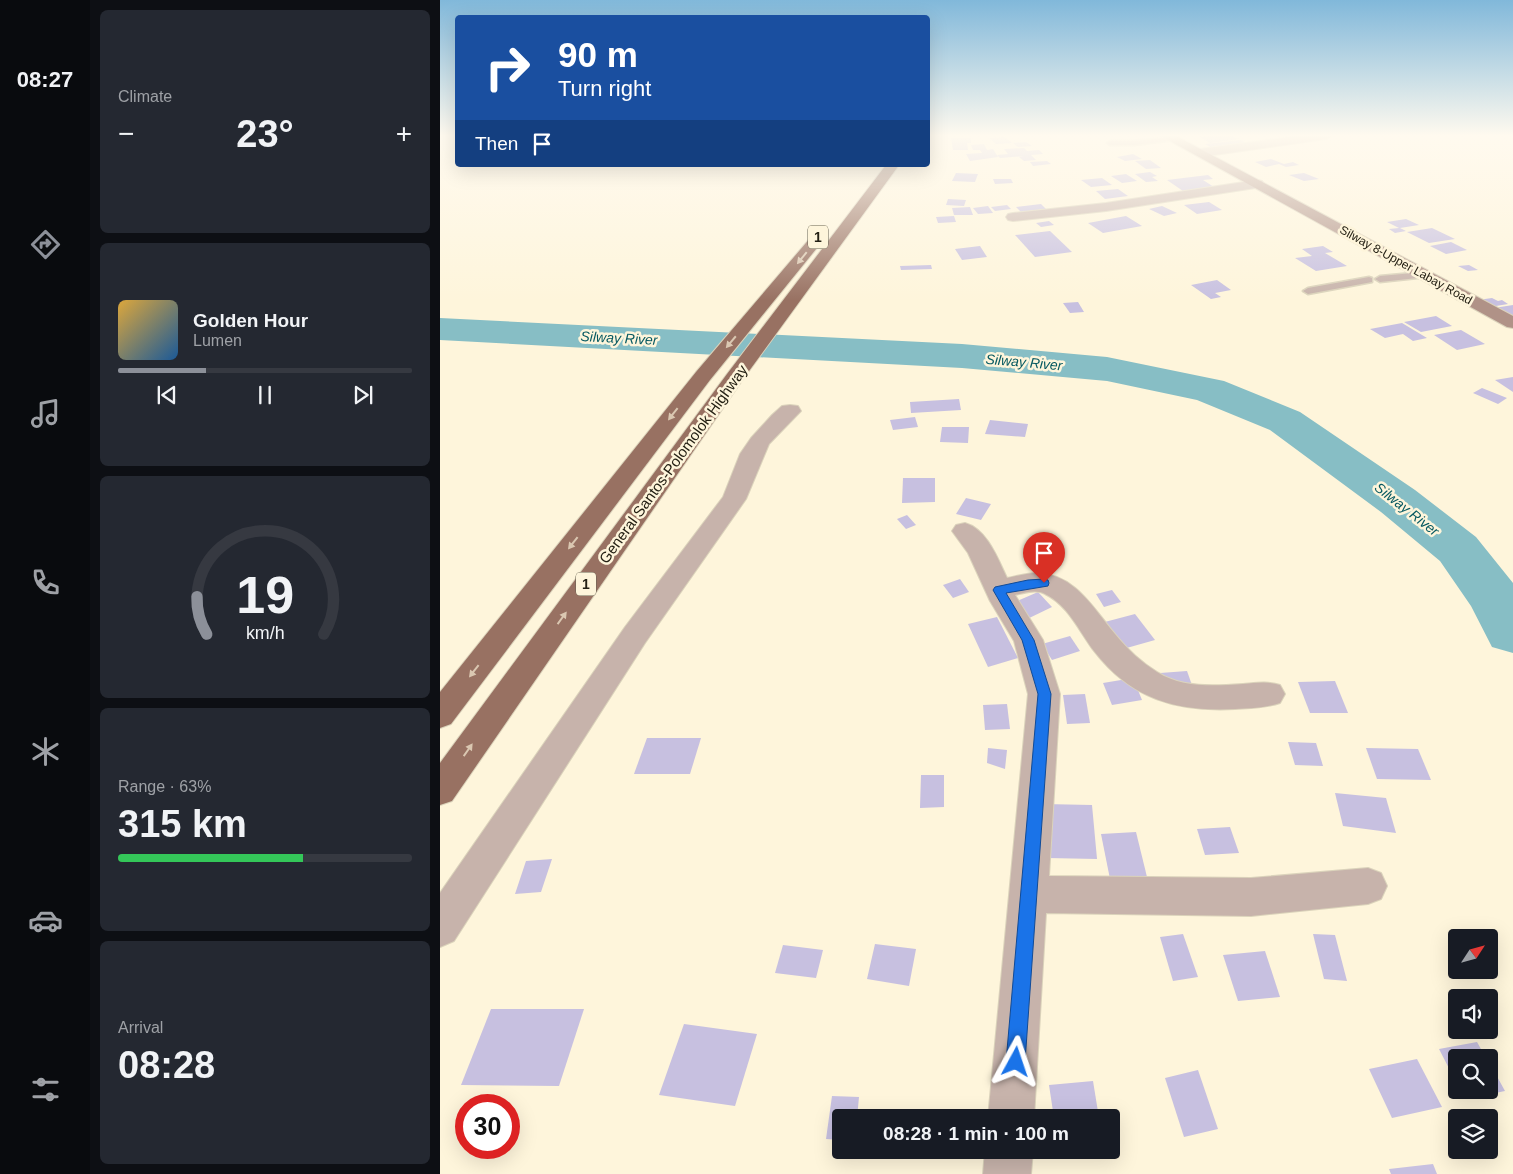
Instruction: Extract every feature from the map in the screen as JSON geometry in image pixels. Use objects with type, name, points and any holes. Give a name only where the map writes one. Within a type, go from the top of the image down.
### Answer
[{"type":"highway","name":"General Santos-Polomolok Highway","points":[[440,790],[734,378],[874,191]]},
{"type":"highway","name":"1","points":[[440,715],[703,376],[824,230]]},
{"type":"main road","name":"Silway 8-Upper Labay Road","points":[[1269,191],[1513,323]]},
{"type":"street","points":[[1013,217],[1106,207],[1212,191]]},
{"type":"street","points":[[440,927],[635,635],[734,499],[741,486],[754,450],[768,429],[790,411]]},
{"type":"street","points":[[965,531],[980,550],[999,590],[1028,640],[1044,694],[1012,1109]]},
{"type":"street","points":[[999,590],[1044,583],[1056,589],[1072,600],[1106,645],[1126,665],[1153,685],[1172,693],[1219,698],[1269,694]]},
{"type":"street","points":[[1028,894],[1252,897],[1368,886]]},
{"type":"street","points":[[1007,1174],[1008,1159]]},
{"type":"lane","points":[[1380,279],[1424,275]]},
{"type":"lane","points":[[1308,291],[1369,280]]},
{"type":"building","points":[[1096,191],[1121,191],[1128,196],[1105,199]]},
{"type":"building","points":[[948,199],[966,200],[964,206],[946,205]]},
{"type":"building","points":[[1209,202],[1222,210],[1197,214],[1184,205]]},
{"type":"building","points":[[1041,204],[1046,209],[1021,212],[1016,207]]},
{"type":"building","points":[[1007,205],[1011,209],[995,211],[991,207]]},
{"type":"building","points":[[988,206],[993,213],[978,214],[973,208]]},
{"type":"building","points":[[1162,206],[1177,213],[1164,216],[1149,209]]},
{"type":"building","points":[[970,207],[973,215],[954,215],[952,208]]},
{"type":"building","points":[[954,216],[956,222],[938,223],[936,217]]},
{"type":"building","points":[[1126,216],[1142,226],[1103,233],[1088,223]]},
{"type":"building","points":[[1406,219],[1419,225],[1400,228],[1406,231],[1395,233],[1389,229],[1399,228],[1387,222]]},
{"type":"building","points":[[1049,221],[1054,225],[1041,227],[1036,223]]},
{"type":"building","points":[[1432,228],[1455,239],[1429,243],[1407,232]]},
{"type":"building","points":[[1050,231],[1072,252],[1035,257],[1015,235]]},
{"type":"building","points":[[1451,242],[1467,250],[1446,254],[1430,246]]},
{"type":"building","points":[[980,246],[987,257],[962,260],[955,249]]},
{"type":"building","points":[[1323,246],[1333,252],[1325,253],[1347,266],[1316,271],[1295,258],[1312,256],[1302,249]]},
{"type":"building","points":[[931,265],[932,269],[901,270],[900,266]]},
{"type":"building","points":[[1469,265],[1478,270],[1468,271],[1458,266]]},
{"type":"building","points":[[1217,280],[1231,290],[1215,293],[1221,297],[1211,299],[1191,285]]},
{"type":"building","points":[[1492,298],[1498,301],[1502,300],[1508,304],[1490,307],[1478,300]]},
{"type":"building","points":[[1078,302],[1084,312],[1070,313],[1063,303]]},
{"type":"building","points":[[1513,305],[1513,317],[1510,318],[1494,308]]},
{"type":"building","points":[[1436,316],[1452,326],[1421,332],[1404,322]]},
{"type":"building","points":[[1402,323],[1427,338],[1413,341],[1403,334],[1385,338],[1370,329]]},
{"type":"building","points":[[1461,330],[1485,344],[1457,350],[1434,335]]},
{"type":"building","points":[[1513,377],[1513,392],[1495,380]]},
{"type":"building","points":[[1482,388],[1507,398],[1498,404],[1473,393]]},
{"type":"building","points":[[959,399],[961,410],[911,413],[910,402]]},
{"type":"building","points":[[915,417],[918,427],[893,430],[890,420]]},
{"type":"building","points":[[990,420],[1028,424],[1025,437],[985,434]]},
{"type":"building","points":[[942,427],[969,427],[968,443],[940,442]]},
{"type":"building","points":[[903,478],[935,478],[935,502],[902,503]]},
{"type":"building","points":[[966,498],[991,504],[981,520],[956,514]]},
{"type":"building","points":[[907,515],[916,525],[906,529],[897,519]]},
{"type":"building","points":[[960,579],[969,592],[953,598],[943,585]]},
{"type":"building","points":[[1112,590],[1121,602],[1104,607],[1096,594]]},
{"type":"building","points":[[1038,592],[1052,607],[1021,622],[1010,604]]},
{"type":"building","points":[[1135,614],[1155,640],[1116,651],[1101,623]]},
{"type":"building","points":[[997,617],[1018,658],[988,667],[968,624]]},
{"type":"building","points":[[1070,636],[1080,651],[1052,660],[1042,644]]},
{"type":"building","points":[[1187,671],[1193,688],[1166,690],[1160,673]]},
{"type":"building","points":[[1133,678],[1142,700],[1112,705],[1103,683]]},
{"type":"building","points":[[1335,681],[1348,713],[1310,713],[1298,682]]},
{"type":"building","points":[[1085,694],[1090,723],[1067,724],[1063,695]]},
{"type":"building","points":[[1007,704],[1010,729],[985,730],[983,705]]},
{"type":"building","points":[[647,738],[701,738],[690,774],[634,774]]},
{"type":"building","points":[[1288,742],[1316,743],[1323,766],[1295,765]]},
{"type":"building","points":[[988,748],[1007,750],[1005,769],[987,763]]},
{"type":"building","points":[[1366,748],[1418,749],[1431,780],[1377,779]]},
{"type":"building","points":[[921,775],[944,775],[944,807],[920,808]]},
{"type":"building","points":[[1335,793],[1386,798],[1396,833],[1343,826]]},
{"type":"building","points":[[1044,804],[1092,805],[1097,859],[1047,858]]},
{"type":"building","points":[[1230,827],[1239,853],[1205,855],[1197,829]]},
{"type":"building","points":[[1136,832],[1147,877],[1110,879],[1101,834]]},
{"type":"building","points":[[552,859],[541,892],[515,894],[526,861]]},
{"type":"building","points":[[1183,934],[1198,977],[1173,981],[1160,937]]},
{"type":"building","points":[[1313,934],[1335,935],[1347,981],[1324,979]]},
{"type":"building","points":[[875,944],[916,949],[909,986],[867,979]]},
{"type":"building","points":[[783,945],[823,950],[816,978],[775,973]]},
{"type":"building","points":[[1265,951],[1280,997],[1238,1001],[1223,955]]},
{"type":"building","points":[[491,1009],[584,1009],[559,1086],[461,1085]]},
{"type":"building","points":[[684,1024],[757,1034],[735,1106],[659,1095]]},
{"type":"building","points":[[1477,1042],[1481,1049],[1448,1049],[1448,1066],[1439,1049]]},
{"type":"building","points":[[1417,1059],[1442,1107],[1392,1118],[1369,1069]]},
{"type":"building","points":[[1198,1070],[1218,1129],[1184,1137],[1165,1078]]},
{"type":"building","points":[[1498,1078],[1505,1091],[1498,1092]]},
{"type":"building","points":[[1093,1081],[1098,1109],[1053,1109],[1049,1085]]},
{"type":"building","points":[[832,1096],[859,1097],[858,1109],[832,1109],[832,1139],[826,1139]]},
{"type":"building","points":[[1433,1164],[1437,1174],[1391,1174],[1389,1169]]},
{"type":"waterway","name":"Silway River","points":[[440,329],[962,356],[1107,369],[1209,390],[1285,421],[1398,501],[1458,549],[1494,598],[1513,632]]},
{"type":"route","points":[[1016,1062],[1044,694],[1028,640],[999,590],[1044,583]]}]
